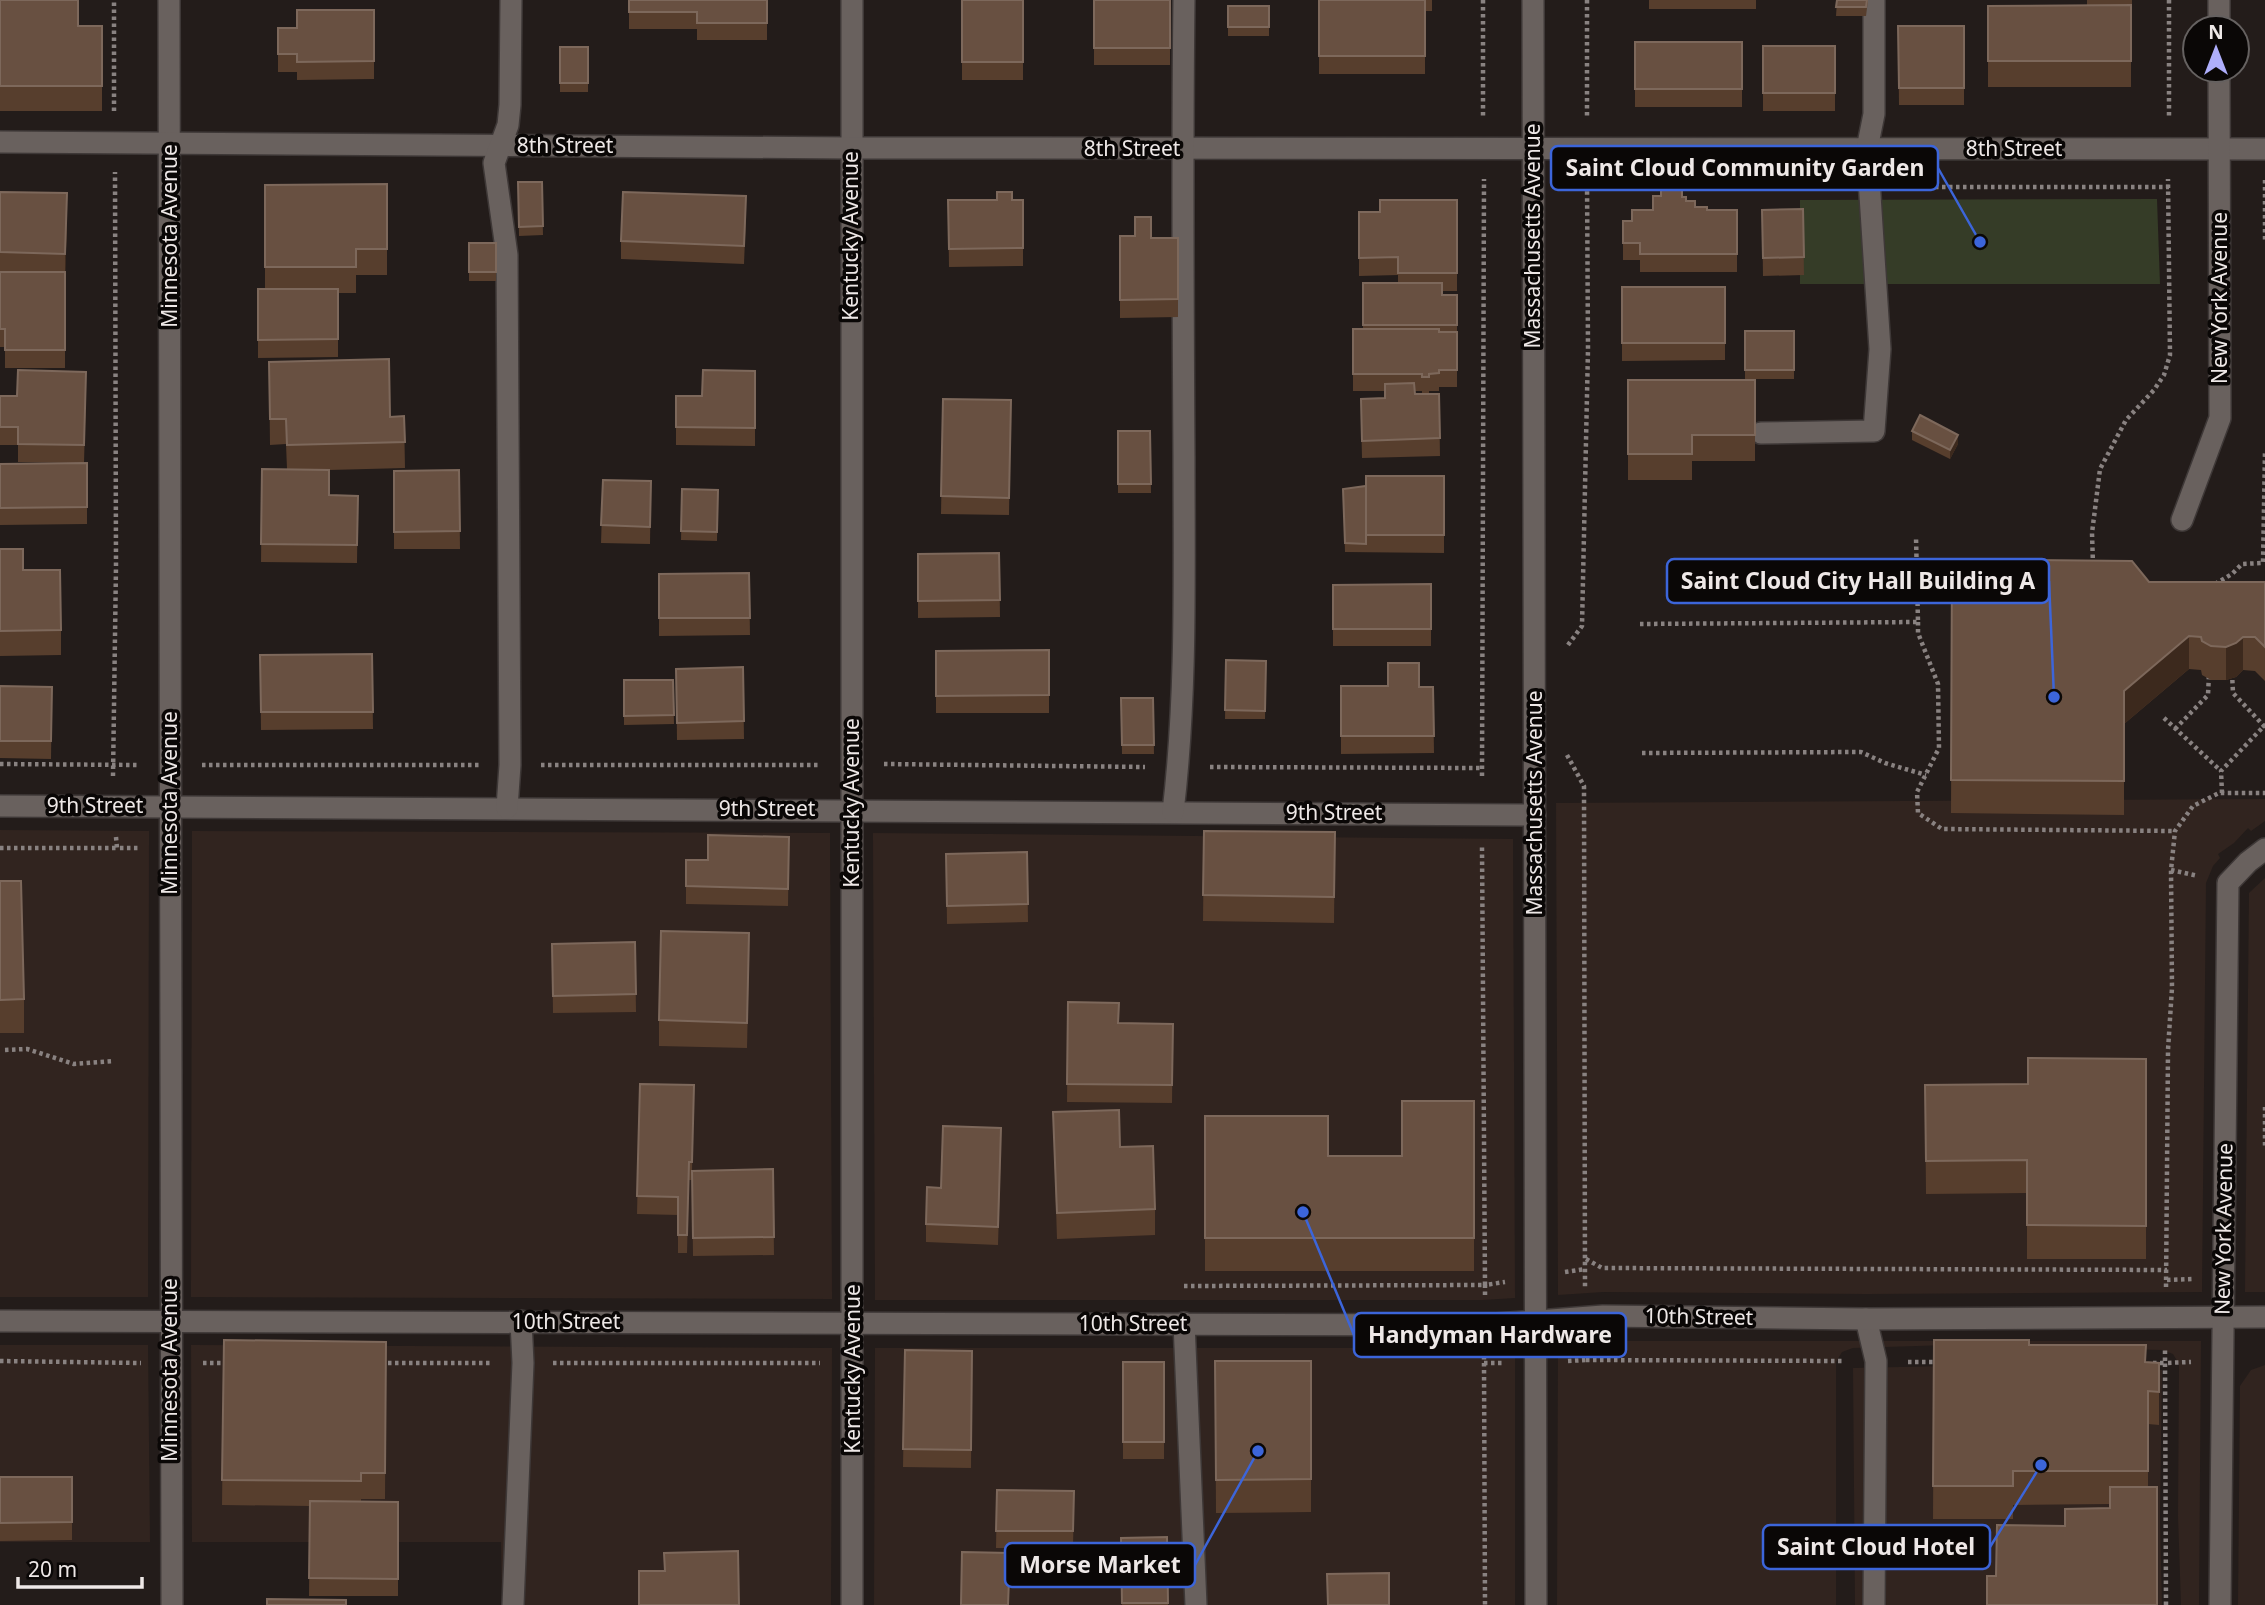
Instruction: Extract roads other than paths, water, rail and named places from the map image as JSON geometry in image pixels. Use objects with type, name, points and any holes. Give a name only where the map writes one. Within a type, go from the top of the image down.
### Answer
[{"type":"street","name":"Minnesota Avenue","points":[[169,0],[172,1605]]},
{"type":"street","points":[[507,808],[510,765],[507,255],[494,163],[508,125],[511,0]]},
{"type":"street","name":"Kentucky Avenue","points":[[852,0],[852,1605]]},
{"type":"street","points":[[1173,812],[1178,767],[1184,631],[1184,0]]},
{"type":"street","name":"Massachusetts Avenue","points":[[1533,0],[1536,1605]]},
{"type":"street","points":[[1761,433],[1874,431],[1880,349],[1867,149],[1874,114],[1874,0]]},
{"type":"street","name":"New York Avenue","points":[[2182,520],[2220,418],[2219,84]]},
{"type":"street","name":"8th Street","points":[[0,142],[851,148],[2265,149]]},
{"type":"street","name":"9th Street","points":[[0,806],[1535,815]]},
{"type":"street","name":"New York Avenue","points":[[2220,1605],[2228,883],[2256,855]]},
{"type":"street","name":"10th Street","points":[[0,1321],[1483,1325],[1602,1316],[1866,1319],[2265,1317]]},
{"type":"street","points":[[1866,1319],[1876,1361],[1874,1605]]},
{"type":"street","points":[[513,1605],[523,1363],[521,1321]]},
{"type":"street","points":[[1184,1324],[1196,1605]]},
{"type":"place","name":"Saint Cloud Community Garden","points":[[1980,242]]},
{"type":"place","name":"Saint Cloud City Hall Building A","points":[[2054,697]]},
{"type":"place","name":"Handyman Hardware","points":[[1303,1212]]},
{"type":"place","name":"Morse Market","points":[[1258,1451]]},
{"type":"place","name":"Saint Cloud Hotel","points":[[2041,1465]]}]
